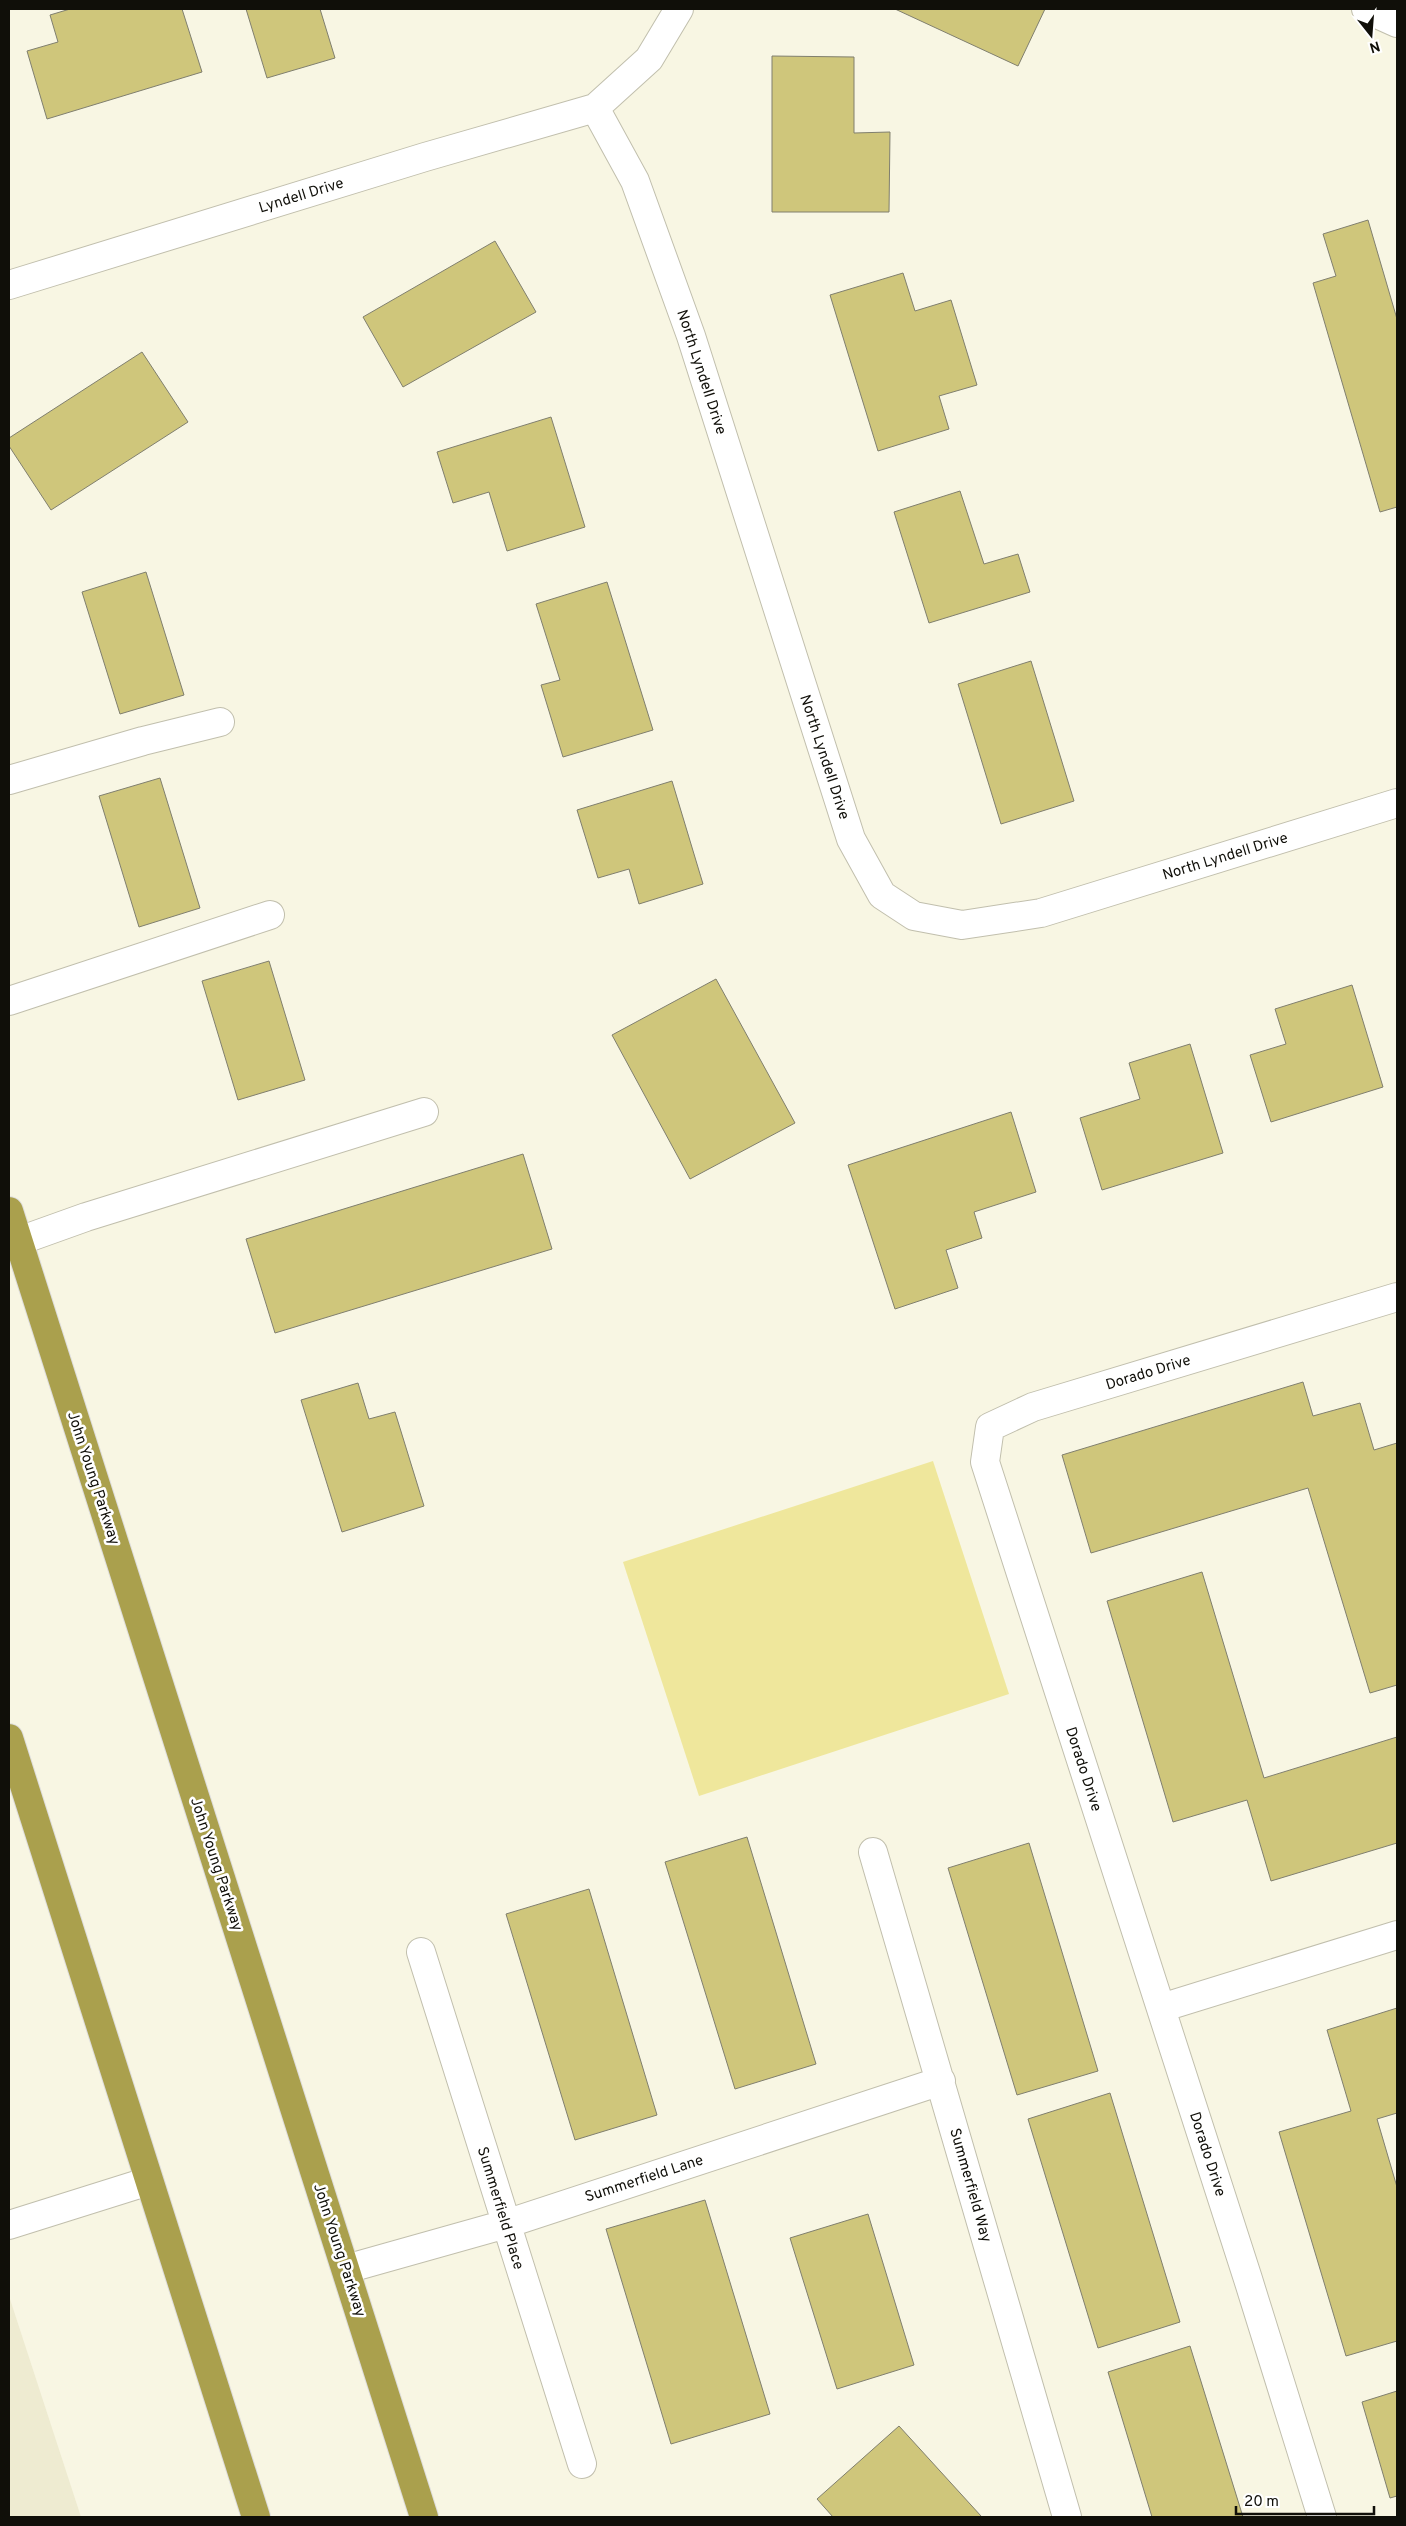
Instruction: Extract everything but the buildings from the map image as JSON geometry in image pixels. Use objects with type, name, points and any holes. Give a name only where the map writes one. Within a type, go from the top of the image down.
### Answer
[{"type":"highway","name":"John Young Parkway","points":[[9,1210],[424,2517]]},
{"type":"highway","points":[[9,1738],[256,2517]]},
{"type":"street","points":[[595,108],[649,59],[678,9]]},
{"type":"street","points":[[1366,9],[1397,24]]},
{"type":"street","name":"Lyndell Drive","points":[[9,285],[425,157],[595,108]]},
{"type":"street","name":"North Lyndell Drive","points":[[595,108],[635,181],[691,336],[851,839],[882,895],[914,916],[962,925],[1041,913],[1397,803]]},
{"type":"street","points":[[9,780],[143,741],[220,722]]},
{"type":"street","points":[[9,1001],[270,915]]},
{"type":"street","points":[[18,1241],[96,1214],[424,1112]]},
{"type":"street","name":"Dorado Drive","points":[[1322,2517],[1161,2008],[985,1462],[990,1427],[1032,1407],[1397,1297]]},
{"type":"street","name":"Summerfield Way","points":[[873,1852],[1067,2517]]},
{"type":"street","points":[[1161,2008],[1397,1935]]},
{"type":"street","name":"Summerfield Place","points":[[421,1952],[582,2464]]},
{"type":"street","name":"Summerfield Lane","points":[[346,2269],[506,2224],[941,2081]]},
{"type":"street","points":[[9,2224],[149,2181]]},
{"type":"shaded area","points":[[933,1461],[1009,1694],[699,1796],[623,1562]]},
{"type":"shaded area","points":[[9,2296],[81,2517],[9,2517]]}]
